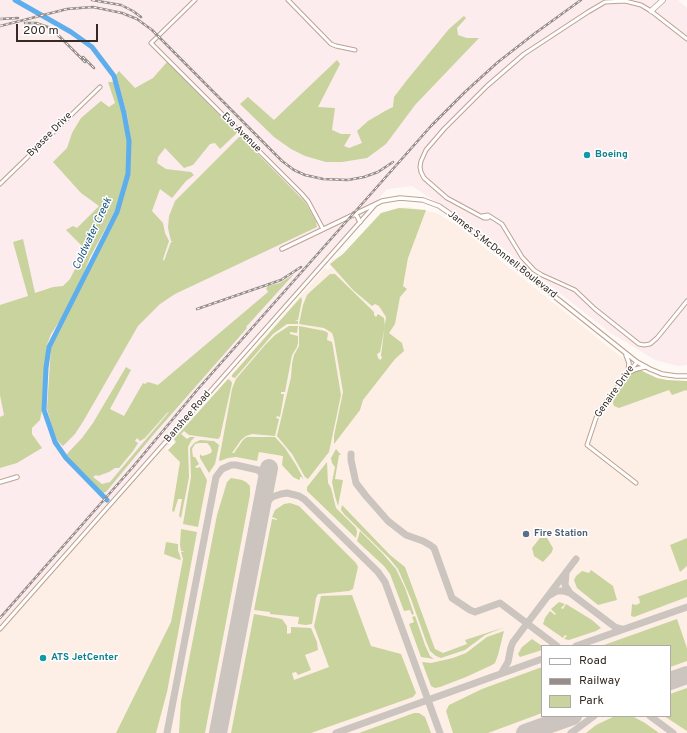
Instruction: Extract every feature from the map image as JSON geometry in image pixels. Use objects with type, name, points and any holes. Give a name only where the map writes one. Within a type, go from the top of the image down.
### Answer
[{"type":"highway","points":[[651,11],[659,0]]},
{"type":"highway","points":[[651,11],[663,0]]},
{"type":"main road","name":"James S McDonnell Boulevard","points":[[282,249],[375,204],[391,199],[405,197],[423,200],[444,209],[637,362],[662,374],[687,376]]},
{"type":"main road","points":[[354,214],[360,222]]},
{"type":"main road","points":[[626,354],[629,363],[628,372],[645,367]]},
{"type":"main road","points":[[0,482],[17,477]]},
{"type":"street","name":"Eva Avenue","points":[[195,0],[151,43],[301,192],[323,229]]},
{"type":"street","points":[[288,0],[331,44],[354,50]]},
{"type":"street","points":[[687,39],[641,5],[625,1],[605,2],[524,54],[488,85],[444,129],[426,150],[421,160],[420,167],[424,178],[447,198],[484,218],[488,218],[489,216],[502,224],[522,257],[534,270],[575,290],[594,309],[639,344],[650,344],[657,338],[687,300]]},
{"type":"street","name":"Byasee Drive","points":[[0,184],[100,87]]},
{"type":"street","name":"Banshee Road","points":[[0,629],[375,204]]},
{"type":"street","name":"Genaire Drive","points":[[636,483],[587,445],[596,418],[602,407],[637,362]]},
{"type":"shaded area","points":[[0,0],[678,0],[687,8],[687,365],[678,366],[655,360],[609,332],[485,234],[412,186],[387,189],[164,451],[0,733]]},
{"type":"shaded area","points":[[409,207],[436,213],[455,224],[640,372],[669,383],[687,383],[687,733],[0,733],[0,625],[160,444],[168,450],[175,443],[173,441],[325,268],[328,270],[331,267],[329,264],[332,260],[343,254],[381,213],[398,208]]},
{"type":"green space","points":[[464,16],[466,18],[457,28],[458,35],[467,38],[479,38],[415,105],[386,144],[367,158],[342,162],[326,162],[305,156],[291,149],[274,137],[240,104],[248,97],[274,120],[337,60],[340,64],[318,107],[335,108],[332,130],[341,134],[351,134],[344,146],[349,148],[362,143],[357,131],[368,121],[393,107],[394,97],[407,80],[449,29]]},
{"type":"green space","points":[[167,62],[237,133],[220,149],[215,143],[210,144],[193,165],[184,168],[165,148],[158,157],[157,163],[166,169],[191,172],[194,175],[186,181],[172,198],[160,189],[152,211],[163,223],[165,233],[169,241],[163,259],[164,261],[171,242],[173,242],[171,241],[168,228],[169,216],[175,201],[240,136],[305,202],[316,221],[317,227],[175,294],[160,304],[138,326],[84,420],[75,434],[63,446],[57,440],[47,409],[51,347],[119,212],[130,174],[131,141],[127,114],[116,75],[119,71],[135,88],[153,78]]},
{"type":"green space","points":[[108,82],[114,82],[123,110],[128,141],[127,174],[115,211],[90,257],[80,283],[61,319],[51,334],[47,345],[42,410],[40,420],[32,428],[32,434],[42,448],[17,463],[0,468],[0,417],[4,415],[0,395],[0,305],[28,296],[13,242],[23,239],[35,293],[53,287],[63,286],[70,279],[81,257],[82,246],[66,230],[73,226],[77,228],[99,206],[81,193],[53,162],[67,148],[72,133],[81,118],[101,101],[109,107],[115,103]]},
{"type":"green space","points":[[399,208],[426,210],[408,258],[403,286],[407,289],[400,297],[395,324],[389,333],[402,343],[404,351],[395,359],[363,400],[360,410],[334,444],[334,436],[343,392],[334,339],[332,333],[324,328],[299,324],[307,295],[330,274],[335,274],[374,312],[376,317],[378,314],[384,318],[385,325],[386,317],[379,306],[375,304],[372,306],[353,290],[330,264],[343,254],[381,213]],"holes":[[[384,329],[381,355],[382,358],[380,360],[377,354],[380,352]]]},
{"type":"green space","points":[[294,274],[246,327],[247,328],[154,434],[106,492],[103,493],[66,455],[82,438],[93,423],[126,367],[131,370],[110,409],[124,416],[143,383],[145,384],[148,382],[158,385],[268,292],[266,288],[268,286],[280,283]],"holes":[[[169,412],[110,482],[102,484],[93,477],[109,472],[115,468],[119,468],[138,443],[135,441],[137,438],[140,441],[145,438]]]},
{"type":"green space","points":[[301,297],[302,300],[298,320],[295,320],[298,321],[298,324],[287,324],[273,334],[235,378],[232,377],[232,375]]},
{"type":"green space","points":[[289,326],[298,326],[297,333],[290,332],[290,334],[298,336],[298,343],[292,355],[285,392],[281,392],[281,394],[284,394],[280,417],[277,416],[276,418],[279,419],[275,436],[252,434],[246,436],[241,440],[232,453],[234,453],[243,440],[247,437],[275,437],[285,448],[296,465],[303,478],[302,479],[302,477],[300,477],[299,480],[293,477],[282,465],[283,456],[259,452],[257,461],[236,457],[219,460],[232,389],[236,379],[275,335]]},
{"type":"green space","points":[[299,326],[325,331],[328,333],[327,340],[332,342],[341,395],[329,452],[308,479],[305,477],[292,454],[277,436],[291,377],[294,355],[299,346]]},
{"type":"green space","points":[[640,370],[657,378],[687,381],[687,391],[686,390],[672,395],[669,390],[619,408],[614,406],[614,399],[632,372]]},
{"type":"green space","points":[[228,379],[232,383],[220,437],[218,439],[189,435],[184,431],[181,434],[187,439],[190,437],[195,437],[188,447],[189,477],[181,518],[179,516],[182,499],[178,499],[174,512],[172,511],[180,462],[168,450],[176,442],[174,439]]},
{"type":"green space","points":[[200,440],[214,441],[219,445],[215,464],[209,473],[200,458],[200,454],[202,456],[211,453],[212,451],[210,446],[207,443],[199,443],[195,444],[192,449],[193,457],[195,457],[199,464],[195,467],[200,467],[207,480],[198,527],[183,524],[191,477],[190,448],[194,443]]},
{"type":"green space","points":[[336,449],[341,455],[339,455],[335,479],[343,480],[338,506],[332,482],[335,467],[331,458]]},
{"type":"green space","points":[[327,462],[328,483],[331,488],[336,508],[356,528],[356,538],[307,491],[307,487]]},
{"type":"green space","points":[[231,478],[246,482],[250,486],[250,495],[205,733],[179,733],[181,701],[217,515],[227,482]]},
{"type":"green space","points":[[290,503],[299,506],[356,563],[358,567],[353,589],[349,591],[318,594],[312,624],[306,625],[298,624],[299,617],[270,614],[270,612],[254,610],[272,519],[277,520],[272,517],[275,510],[284,504]]},
{"type":"green space","points":[[342,505],[390,555],[405,567],[435,649],[443,653],[467,644],[465,640],[505,627],[485,635],[465,650],[441,658],[436,656],[430,651],[411,599],[398,569],[389,558],[345,515],[341,510]]},
{"type":"green space","points":[[181,529],[197,532],[167,692],[156,733],[116,733],[171,622],[183,559],[181,552],[185,551],[181,551]]},
{"type":"green space","points":[[360,531],[396,569],[405,588],[414,614],[412,615],[410,610],[404,611],[390,574],[384,566],[357,541]]},
{"type":"green space","points":[[540,538],[547,538],[553,548],[552,552],[543,562],[534,556],[532,548]]},
{"type":"green space","points":[[687,538],[687,566],[680,572],[670,545]]},
{"type":"green space","points":[[166,542],[178,544],[180,560],[164,554]]},
{"type":"green space","points":[[591,570],[613,586],[617,600],[598,605],[577,588],[574,580],[576,576],[582,571],[589,573]]},
{"type":"green space","points":[[687,579],[687,597],[634,617],[631,616],[632,604],[636,605],[640,603],[639,598],[637,597]]},
{"type":"green space","points":[[352,595],[371,646],[401,654],[416,693],[413,697],[311,733],[231,733],[254,614],[282,619],[287,626],[287,634],[291,633],[291,627],[311,628],[317,642],[318,650],[305,655],[311,670],[298,675],[296,672],[292,673],[294,680],[329,667],[314,626],[321,596]]},
{"type":"green space","points":[[559,602],[565,604],[561,608],[563,609],[566,604],[592,620],[601,628],[569,640],[564,639],[567,636],[565,635],[563,638],[543,624],[550,611],[555,615],[556,614],[551,609]]},
{"type":"green space","points":[[415,616],[425,645],[430,656],[434,659],[421,657],[409,624],[414,622],[412,617]]},
{"type":"green space","points":[[677,619],[687,648],[687,661],[671,667],[671,645],[604,645]]},
{"type":"green space","points":[[504,631],[495,663],[466,677],[440,687],[435,688],[431,686],[422,662],[431,663],[453,658],[466,653],[487,637]]},
{"type":"green space","points":[[532,639],[541,645],[541,650],[520,657],[518,654],[522,647]]},
{"type":"green space","points":[[541,667],[541,713],[488,733],[453,733],[446,711],[449,705],[482,689]]},
{"type":"green space","points":[[687,688],[687,731],[666,717],[671,717],[671,694]]},
{"type":"green space","points":[[414,713],[419,713],[425,717],[431,733],[359,733]]},
{"type":"green space","points":[[613,717],[634,717],[659,733],[586,733],[596,725]]},
{"type":"waterway","name":"Coldwater Creek","points":[[15,0],[71,32],[92,47],[114,76],[124,113],[129,141],[128,174],[117,212],[49,347],[46,368],[44,410],[55,442],[66,458],[107,500]]},
{"type":"taxiway","points":[[351,454],[356,483],[388,521],[406,535],[423,541],[434,548],[452,598],[475,612],[500,603],[556,645]]},
{"type":"taxiway","points":[[167,733],[216,477],[222,469],[231,465],[236,465],[258,470],[266,482]]},
{"type":"taxiway","points":[[259,516],[265,504],[272,497],[287,493],[299,496],[304,499],[378,572],[385,582],[440,733]]},
{"type":"taxiway","points":[[502,672],[508,662],[513,642],[576,559]]},
{"type":"taxiway","points":[[566,573],[565,585],[570,593]]},
{"type":"taxiway","points":[[550,595],[557,591],[570,593],[615,627],[622,629]]},
{"type":"taxiway","points":[[579,645],[687,607]]},
{"type":"taxiway","points":[[336,733],[541,659]]},
{"type":"taxiway","points":[[571,733],[593,717]]},
{"type":"taxiway","points":[[651,717],[673,733]]},
{"type":"runway","points":[[218,733],[269,468]]},
{"type":"runway","points":[[671,681],[687,675]]},
{"type":"runway","points":[[525,733],[570,717]]},
{"type":"railway","points":[[92,0],[121,5],[141,17]]},
{"type":"railway","points":[[0,618],[132,468],[198,389],[431,126],[498,62],[581,0]]},
{"type":"railway","points":[[0,26],[67,9],[93,7],[122,13],[137,19],[152,30],[282,161],[294,170],[305,175],[323,179],[348,180],[364,177],[378,172],[393,162]]},
{"type":"railway","points":[[0,19],[18,18]]},
{"type":"railway","points":[[25,23],[36,23],[48,27],[85,62]]},
{"type":"railway","points":[[83,57],[94,68]]},
{"type":"railway","points":[[197,309],[281,280],[301,267]]},
{"type":"place","name":"Boeing","points":[[587,155]]},
{"type":"place","name":"Fire Station","points":[[526,534]]},
{"type":"place","name":"ATS JetCenter","points":[[43,658]]}]
